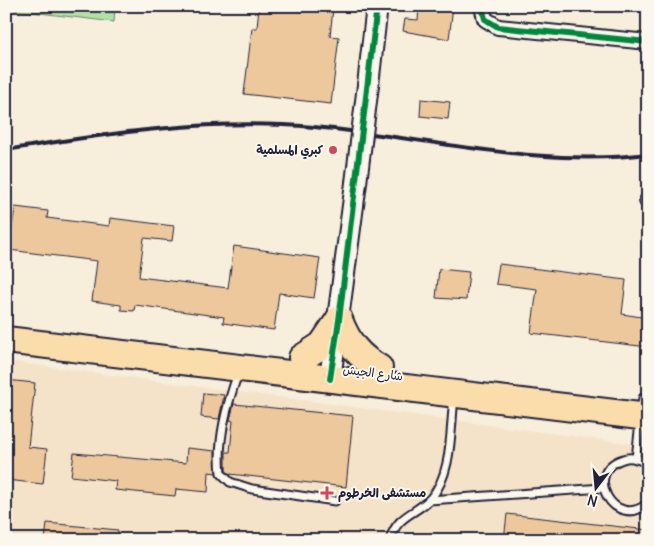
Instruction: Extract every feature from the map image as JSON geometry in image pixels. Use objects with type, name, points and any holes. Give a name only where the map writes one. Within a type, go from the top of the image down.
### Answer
[{"type":"highway","points":[[302,358],[322,345],[339,320]]},
{"type":"highway","points":[[339,320],[347,340],[354,350],[363,359],[379,368]]},
{"type":"highway","name":"شارع الجيش","points":[[6,325],[302,358],[331,371],[379,368],[645,407]]},
{"type":"highway","name":"شارع الجيش","points":[[6,340],[241,364],[331,371],[454,394],[645,407]]},
{"type":"street","points":[[331,371],[339,320],[377,6]]},
{"type":"street","points":[[482,6],[485,19],[498,27],[648,42]]},
{"type":"lane","points":[[241,364],[224,427],[219,456],[221,474],[230,482],[252,489],[335,500]]},
{"type":"lane","points":[[390,540],[394,528],[404,517],[429,500],[444,476],[454,394]]},
{"type":"lane","points":[[636,458],[645,407]]},
{"type":"lane","points":[[648,465],[636,458],[616,461],[608,468],[603,488],[606,498],[614,506],[623,510],[633,511],[648,503]]},
{"type":"lane","points":[[429,500],[603,488]]},
{"type":"shaded area","name":"مستشفى الخرطوم","points":[[6,361],[648,446],[648,540],[6,540]]},
{"type":"green space","points":[[6,6],[115,6],[114,22],[6,9]]},
{"type":"building","points":[[259,6],[329,6],[329,9],[333,9],[330,36],[339,37],[331,104],[244,94],[252,28],[257,28]]},
{"type":"building","points":[[419,6],[453,6],[449,39],[403,31],[405,19],[418,20]]},
{"type":"building","points":[[421,99],[450,102],[448,119],[420,116]]},
{"type":"building","points":[[15,207],[48,211],[47,218],[109,226],[110,218],[174,226],[172,241],[144,238],[139,277],[228,288],[234,246],[320,258],[314,298],[279,293],[274,330],[223,323],[224,317],[135,305],[134,311],[121,310],[121,305],[92,301],[97,261],[9,250]]},
{"type":"building","points":[[499,264],[626,280],[622,314],[648,318],[648,347],[531,333],[537,289],[496,284]]},
{"type":"building","points":[[439,269],[469,272],[466,300],[436,298]]},
{"type":"building","points":[[6,380],[35,383],[28,447],[47,449],[43,484],[6,480]]},
{"type":"building","points":[[203,393],[224,395],[219,419],[201,417]]},
{"type":"building","points":[[234,404],[353,416],[346,487],[230,474],[226,471],[226,452],[230,452],[233,421],[230,420]]},
{"type":"building","points":[[187,448],[215,451],[216,473],[209,472],[208,492],[176,489],[175,496],[115,490],[116,481],[71,476],[74,453],[186,463]]},
{"type":"building","points":[[507,514],[648,530],[648,540],[504,540]]},
{"type":"building","points":[[47,523],[118,530],[118,540],[45,540]]},
{"type":"railway","points":[[6,150],[121,133],[237,124],[314,127],[522,154],[564,157],[648,154]]},
{"type":"cycle path","points":[[330,379],[339,320],[377,6]]},
{"type":"cycle path","points":[[482,6],[485,19],[498,27],[648,42]]},
{"type":"place","name":"كبري المسلمية","points":[[333,150]]},
{"type":"place","name":"مستشفى الخرطوم","points":[[327,493]]}]
